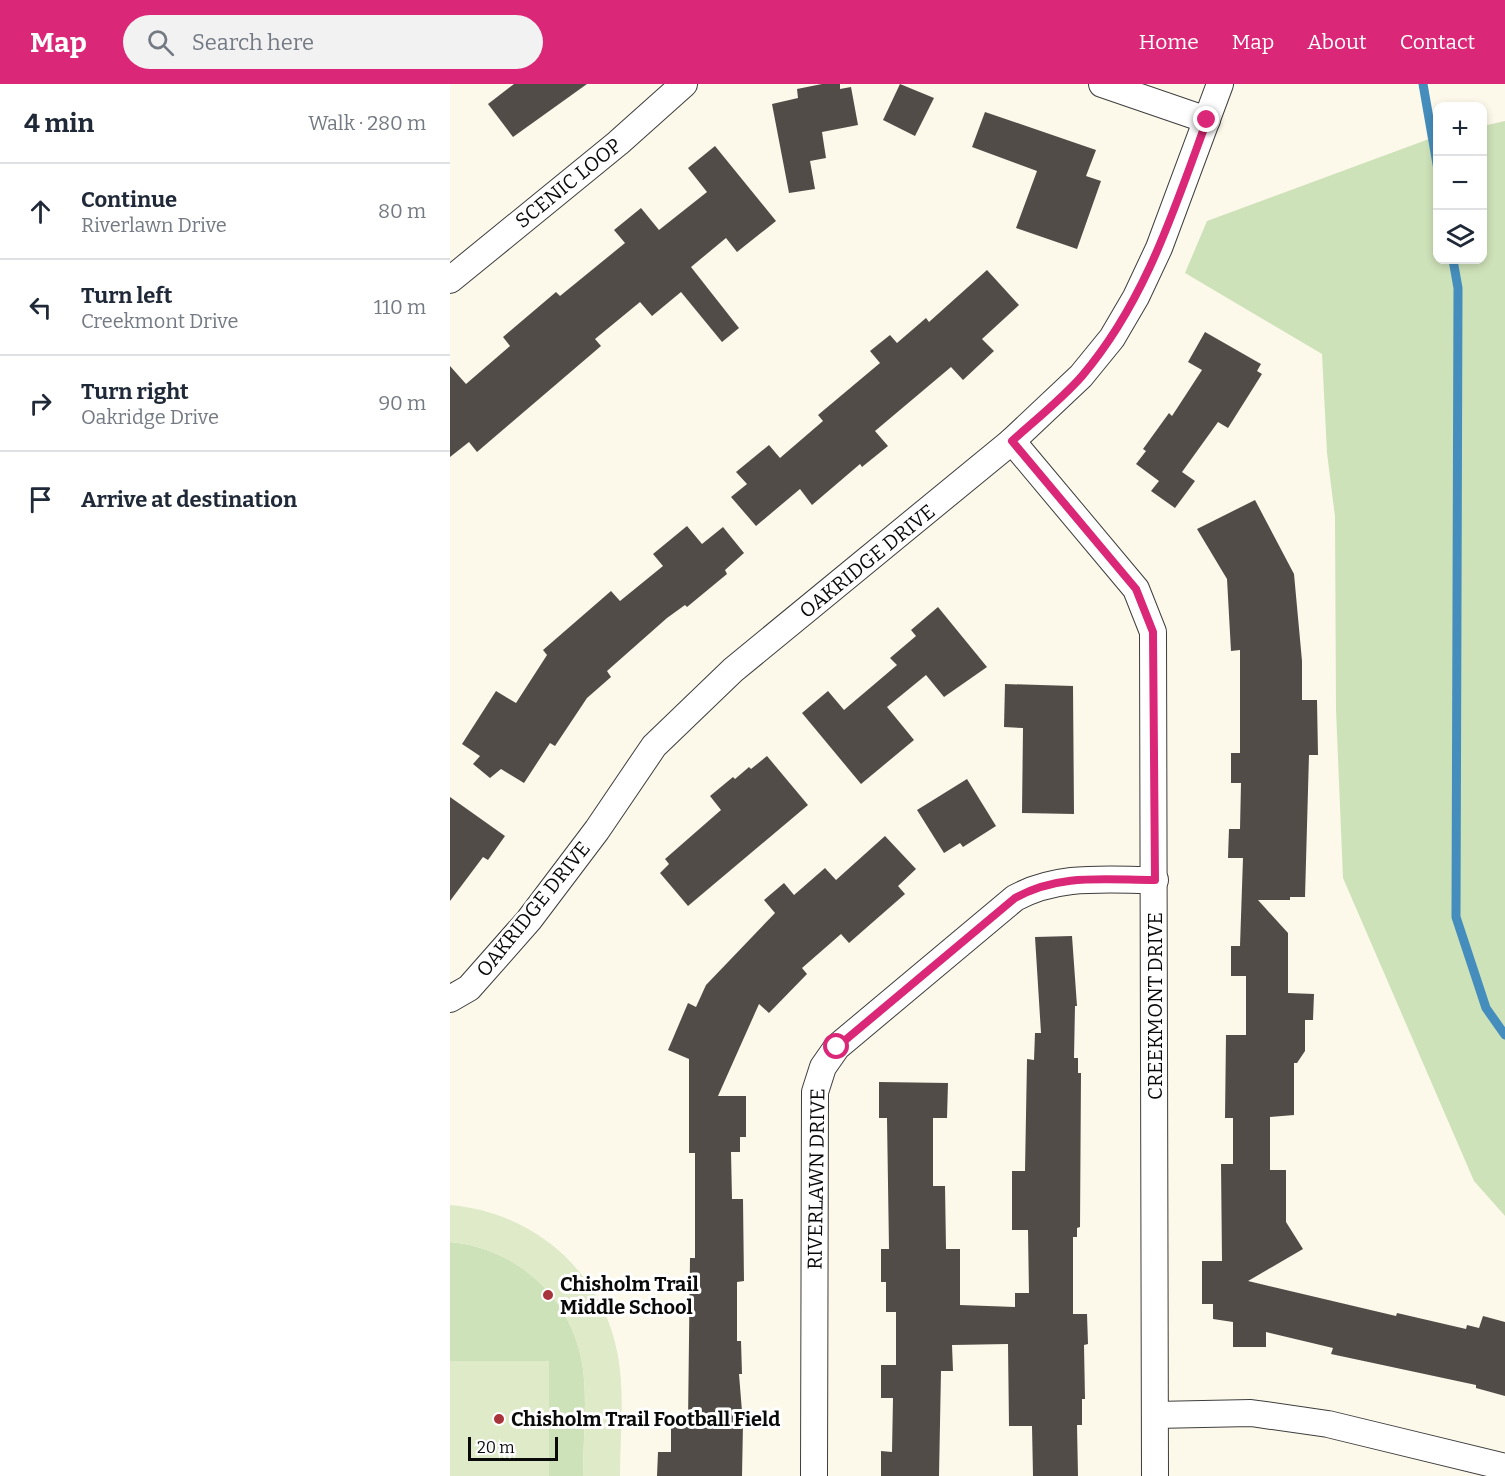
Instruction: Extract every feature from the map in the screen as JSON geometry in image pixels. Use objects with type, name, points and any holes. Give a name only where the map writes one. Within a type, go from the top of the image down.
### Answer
[{"type":"street","name":"SCENIC LOOP","points":[[450,280],[618,143],[684,84]]},
{"type":"street","points":[[1102,84],[1207,120]]},
{"type":"street","name":"OAKRIDGE DRIVE","points":[[450,999],[469,988],[529,920],[597,830],[654,746],[733,670],[1012,441],[1065,393],[1112,338],[1136,297],[1159,248],[1220,84]]},
{"type":"street","name":"CREEKMONT DRIVE","points":[[1012,441],[1136,589],[1146,608],[1153,632],[1155,1476]]},
{"type":"street","name":"RIVERLAWN DRIVE","points":[[814,1476],[814,1092],[823,1067],[837,1047],[1015,898],[1036,886],[1059,881],[1155,880]]},
{"type":"street","points":[[1155,1415],[1251,1413],[1328,1424],[1505,1467]]},
{"type":"green space","points":[[1505,121],[1505,1216],[1474,1181],[1343,878],[1336,710],[1335,517],[1327,453],[1322,354],[1185,273],[1207,221],[1433,137],[1433,264],[1487,264],[1487,125]]},
{"type":"green space","points":[[450,1205],[481,1210],[510,1220],[536,1234],[560,1252],[580,1273],[597,1298],[610,1326],[620,1371],[622,1401],[620,1476],[583,1476],[584,1376],[576,1338],[566,1316],[536,1280],[518,1265],[474,1246],[450,1242]]},
{"type":"green space","points":[[450,1242],[474,1246],[518,1265],[552,1297],[566,1316],[576,1338],[584,1376],[583,1476],[450,1476]]},
{"type":"green space","name":"Chisholm Trail Football Field","points":[[450,1361],[549,1361],[549,1476],[450,1476]]},
{"type":"building","points":[[514,84],[587,84],[513,137],[488,104]]},
{"type":"building","points":[[822,84],[840,84],[840,89],[851,87],[858,125],[822,132],[826,158],[810,161],[815,189],[789,193],[772,104],[798,98],[797,89]]},
{"type":"building","points":[[900,84],[934,98],[915,136],[883,120]]},
{"type":"building","points":[[985,112],[1096,150],[1086,176],[1101,181],[1077,249],[1016,228],[1037,171],[972,147]]},
{"type":"building","points":[[715,146],[776,221],[737,252],[726,238],[691,267],[739,328],[722,342],[681,292],[652,316],[640,302],[595,339],[601,346],[477,452],[469,442],[450,457],[450,366],[466,384],[510,346],[503,337],[556,292],[560,296],[625,243],[614,230],[641,208],[659,230],[707,192],[688,168]]},
{"type":"building","points":[[987,270],[1019,305],[982,339],[994,351],[963,380],[951,367],[875,431],[888,446],[862,467],[860,464],[812,505],[800,489],[756,526],[731,497],[747,484],[736,472],[769,445],[780,458],[823,421],[818,415],[880,363],[870,351],[890,335],[897,343],[926,318],[929,322]]},
{"type":"building","points":[[1205,332],[1261,364],[1257,371],[1262,374],[1228,428],[1218,422],[1182,472],[1195,481],[1175,508],[1151,491],[1159,481],[1136,464],[1146,451],[1143,449],[1169,413],[1172,416],[1202,370],[1188,362]]},
{"type":"building","points":[[1255,500],[1294,574],[1302,661],[1302,700],[1317,700],[1318,755],[1309,755],[1305,897],[1290,897],[1290,900],[1258,900],[1288,933],[1288,993],[1314,994],[1313,1020],[1305,1020],[1305,1051],[1297,1063],[1294,1063],[1294,1115],[1270,1117],[1270,1170],[1286,1170],[1286,1222],[1303,1249],[1248,1281],[1396,1316],[1397,1313],[1466,1329],[1467,1325],[1479,1328],[1483,1316],[1505,1322],[1505,1396],[1476,1388],[1476,1385],[1331,1354],[1333,1348],[1266,1332],[1266,1347],[1233,1347],[1233,1322],[1213,1319],[1213,1304],[1202,1304],[1202,1261],[1222,1261],[1221,1164],[1233,1164],[1233,1118],[1225,1118],[1226,1035],[1246,1035],[1246,976],[1231,976],[1231,946],[1240,946],[1243,858],[1228,858],[1229,829],[1240,829],[1241,783],[1231,783],[1231,753],[1240,753],[1240,650],[1231,651],[1227,579],[1197,529]]},
{"type":"building","points":[[687,526],[702,544],[723,527],[744,553],[725,570],[727,574],[687,607],[685,605],[667,618],[607,671],[611,677],[587,698],[555,746],[550,743],[524,783],[501,769],[490,778],[473,764],[480,756],[462,744],[496,691],[516,703],[547,655],[543,650],[611,591],[620,601],[663,566],[653,554]]},
{"type":"building","points":[[938,607],[987,667],[944,697],[926,675],[887,707],[914,740],[861,784],[802,713],[828,691],[844,710],[897,665],[890,658],[916,636],[911,630]]},
{"type":"building","points":[[1005,684],[1073,686],[1074,814],[1022,813],[1023,728],[1004,727]]},
{"type":"building","points":[[767,756],[808,805],[688,906],[660,873],[669,864],[665,859],[721,810],[710,796],[733,777],[735,779]]},
{"type":"building","points":[[967,779],[996,826],[963,847],[960,843],[944,853],[917,810]]},
{"type":"building","points":[[450,797],[505,836],[488,860],[483,857],[450,901]]},
{"type":"building","points":[[885,836],[916,869],[898,886],[905,894],[849,943],[841,934],[802,968],[807,974],[769,1013],[759,1004],[718,1096],[746,1096],[746,1137],[740,1137],[740,1152],[731,1152],[732,1199],[743,1199],[744,1281],[737,1282],[737,1341],[741,1341],[742,1374],[739,1374],[743,1424],[742,1476],[657,1476],[658,1452],[671,1452],[671,1422],[688,1422],[690,1258],[695,1258],[695,1153],[689,1153],[689,1059],[668,1050],[688,1003],[696,1007],[706,985],[775,913],[764,900],[784,883],[794,895],[825,868],[836,880]]},
{"type":"building","points":[[1072,936],[1077,1006],[1075,1006],[1074,1058],[1078,1058],[1078,1073],[1081,1073],[1080,1227],[1077,1228],[1077,1237],[1073,1237],[1073,1314],[1087,1314],[1088,1344],[1084,1345],[1085,1399],[1082,1399],[1082,1425],[1077,1425],[1078,1476],[1033,1476],[1032,1426],[1009,1426],[1008,1344],[952,1345],[953,1371],[941,1371],[939,1476],[881,1476],[881,1451],[892,1452],[893,1398],[881,1398],[881,1365],[896,1365],[896,1312],[886,1312],[886,1282],[881,1282],[881,1249],[889,1249],[887,1118],[879,1118],[879,1082],[948,1083],[947,1118],[933,1118],[933,1186],[945,1186],[946,1249],[960,1249],[960,1305],[1015,1307],[1015,1293],[1029,1293],[1028,1230],[1012,1230],[1012,1171],[1025,1171],[1027,1059],[1034,1060],[1035,1033],[1041,1033],[1035,937]]},
{"type":"waterway","points":[[1423,84],[1436,156]]},
{"type":"waterway","points":[[1454,264],[1458,288],[1456,917],[1486,1008],[1505,1035]]},
{"type":"place","name":"Chisholm Trail Middle School","points":[[548,1295]]},
{"type":"place","name":"Chisholm Trail Football Field","points":[[499,1419]]},
{"type":"route","points":[[837,1047],[1015,898],[1036,886],[1059,881],[1155,880],[1153,632],[1146,608],[1136,589],[1012,441],[1065,393],[1112,338],[1136,297],[1159,248],[1207,120]]}]
